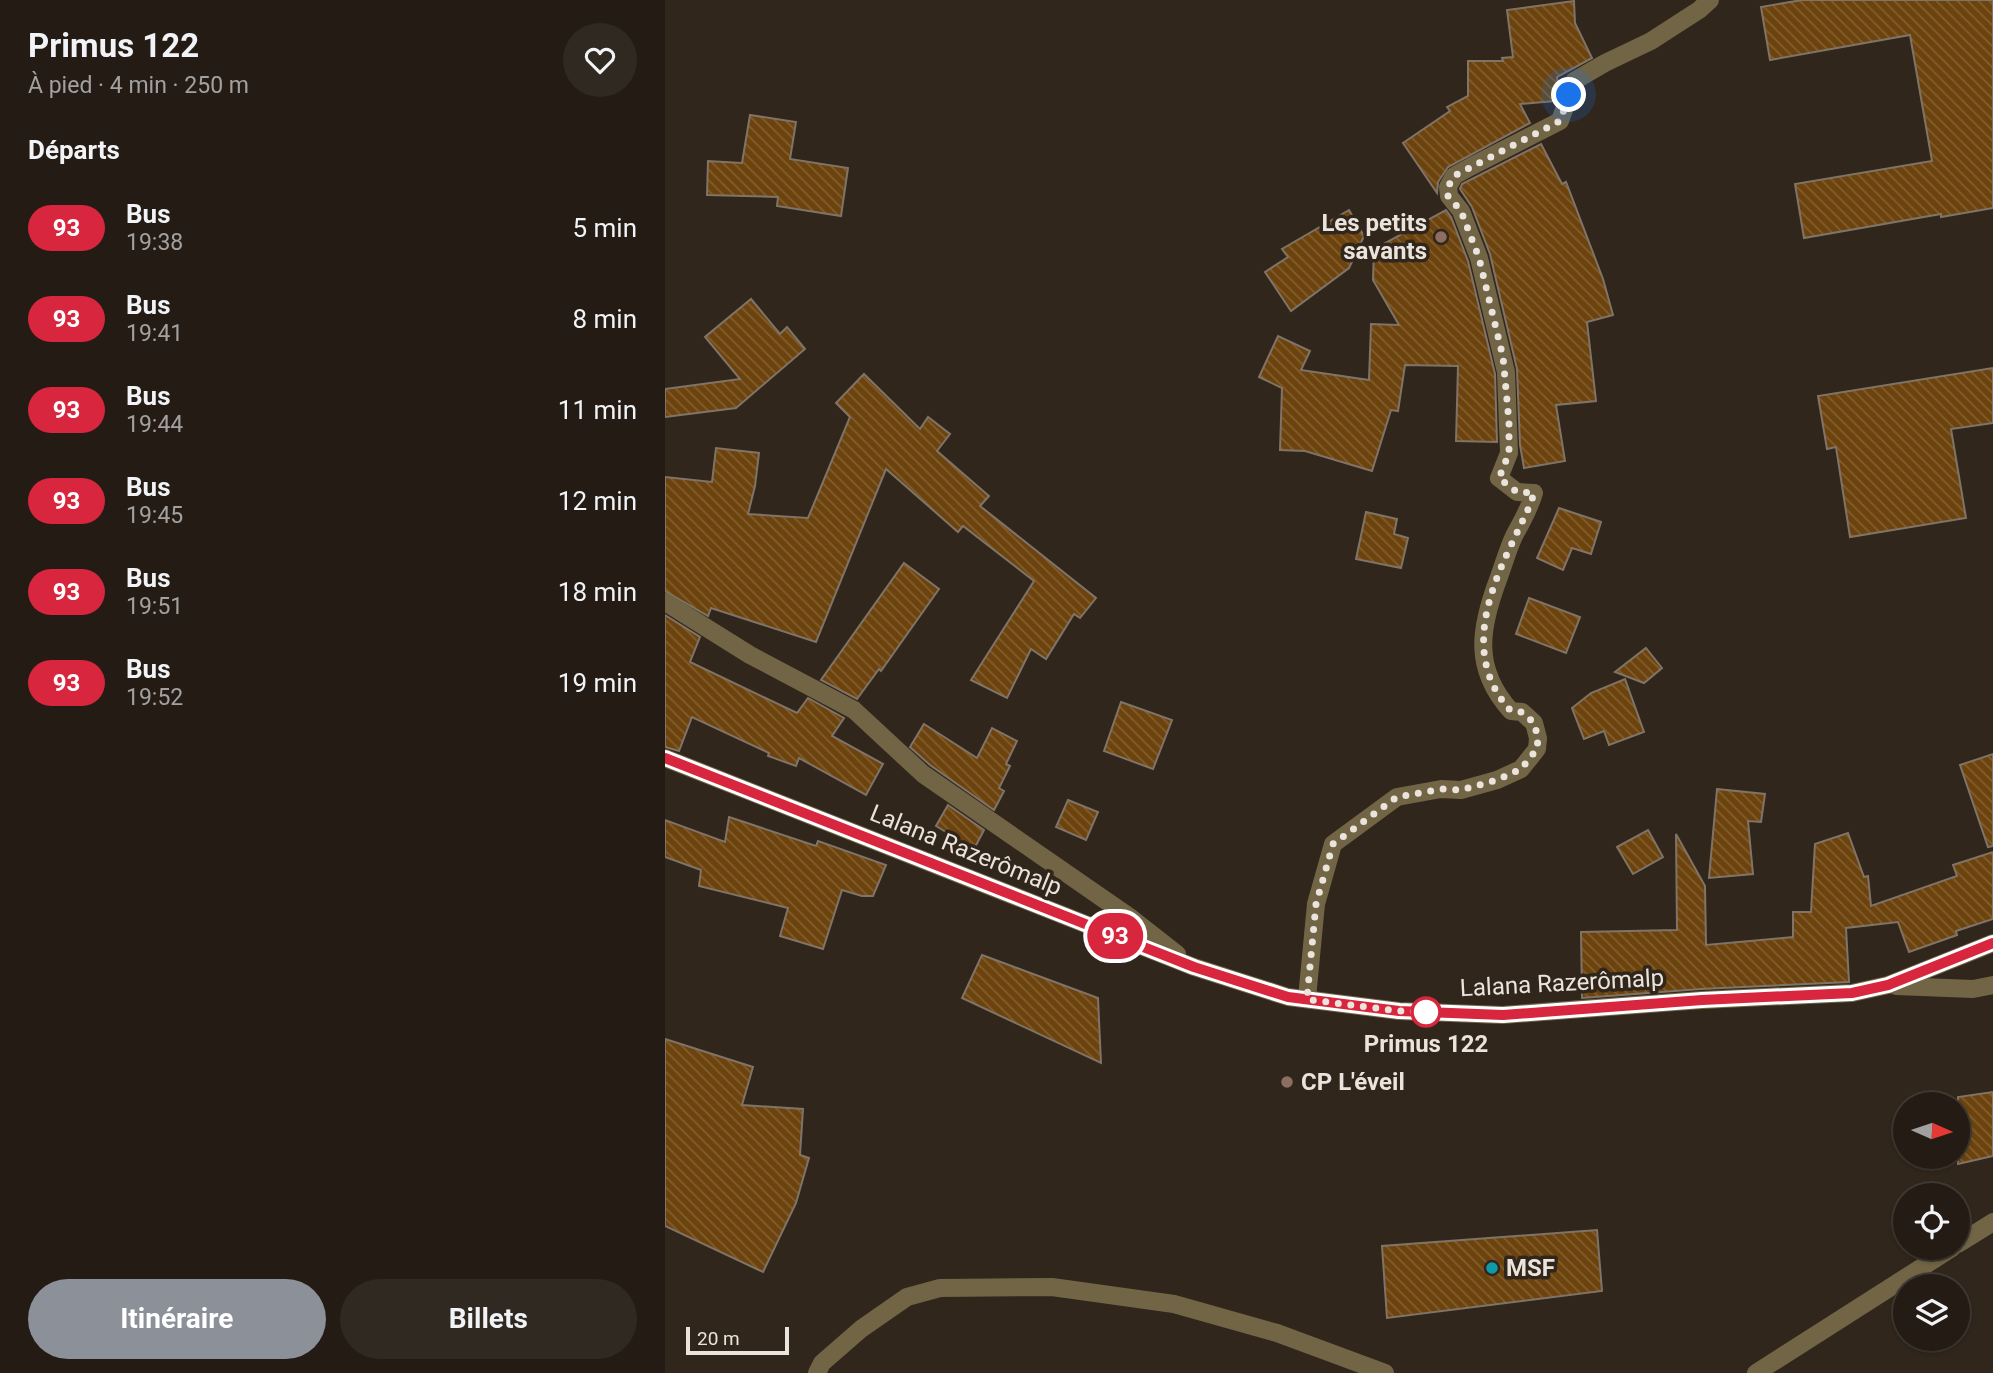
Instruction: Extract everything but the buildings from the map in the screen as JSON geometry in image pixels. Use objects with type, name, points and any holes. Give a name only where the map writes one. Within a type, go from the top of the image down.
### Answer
[{"type":"street","points":[[1311,1000],[1307,998],[1316,904],[1333,844],[1397,797],[1441,789],[1461,790],[1497,780],[1521,769],[1537,749],[1538,738],[1534,723],[1522,712],[1511,711],[1497,696],[1485,669],[1482,641],[1486,610],[1515,536],[1528,515],[1534,493],[1517,492],[1499,478],[1509,453],[1506,372],[1479,258],[1461,211],[1448,196],[1448,187],[1454,176],[1560,121],[1574,81],[1605,62],[1651,41],[1710,0]]},
{"type":"street","points":[[665,601],[750,655],[854,710],[923,774],[1131,918],[1194,967]]},
{"type":"street","name":"Lalana Razerômalp","points":[[665,758],[1194,967],[1288,997],[1399,1011],[1503,1015],[1702,1000],[1852,993],[1888,985],[1993,943]]},
{"type":"street","points":[[1888,985],[1973,989],[1993,985]]},
{"type":"street","points":[[1970,1236],[1993,1222]]},
{"type":"street","points":[[1756,1373],[1933,1260]]},
{"type":"street","points":[[817,1373],[821,1363],[861,1329],[907,1297],[940,1288],[1039,1287],[1174,1304],[1277,1334],[1385,1373]]},
{"type":"bus line","name":"93","points":[[665,758],[1194,967],[1288,997],[1399,1011],[1503,1015],[1797,994],[1852,993],[1888,985],[1993,943]]},
{"type":"place","name":"Les petits savants","points":[[1441,237]]},
{"type":"place","name":"Primus 122","points":[[1426,1012]]},
{"type":"place","name":"CP L'éveil","points":[[1287,1082]]},
{"type":"place","name":"MSF","points":[[1492,1268]]},
{"type":"route","points":[[1426,1012],[1399,1011],[1307,998],[1316,904],[1333,844],[1376,811],[1397,797],[1441,789],[1461,790],[1497,780],[1521,769],[1537,749],[1538,738],[1534,723],[1522,712],[1511,711],[1497,696],[1485,669],[1482,641],[1486,610],[1506,556],[1528,515],[1534,493],[1517,492],[1499,478],[1509,453],[1506,372],[1479,258],[1461,211],[1448,196],[1448,187],[1454,176],[1560,121],[1569,95]]}]
